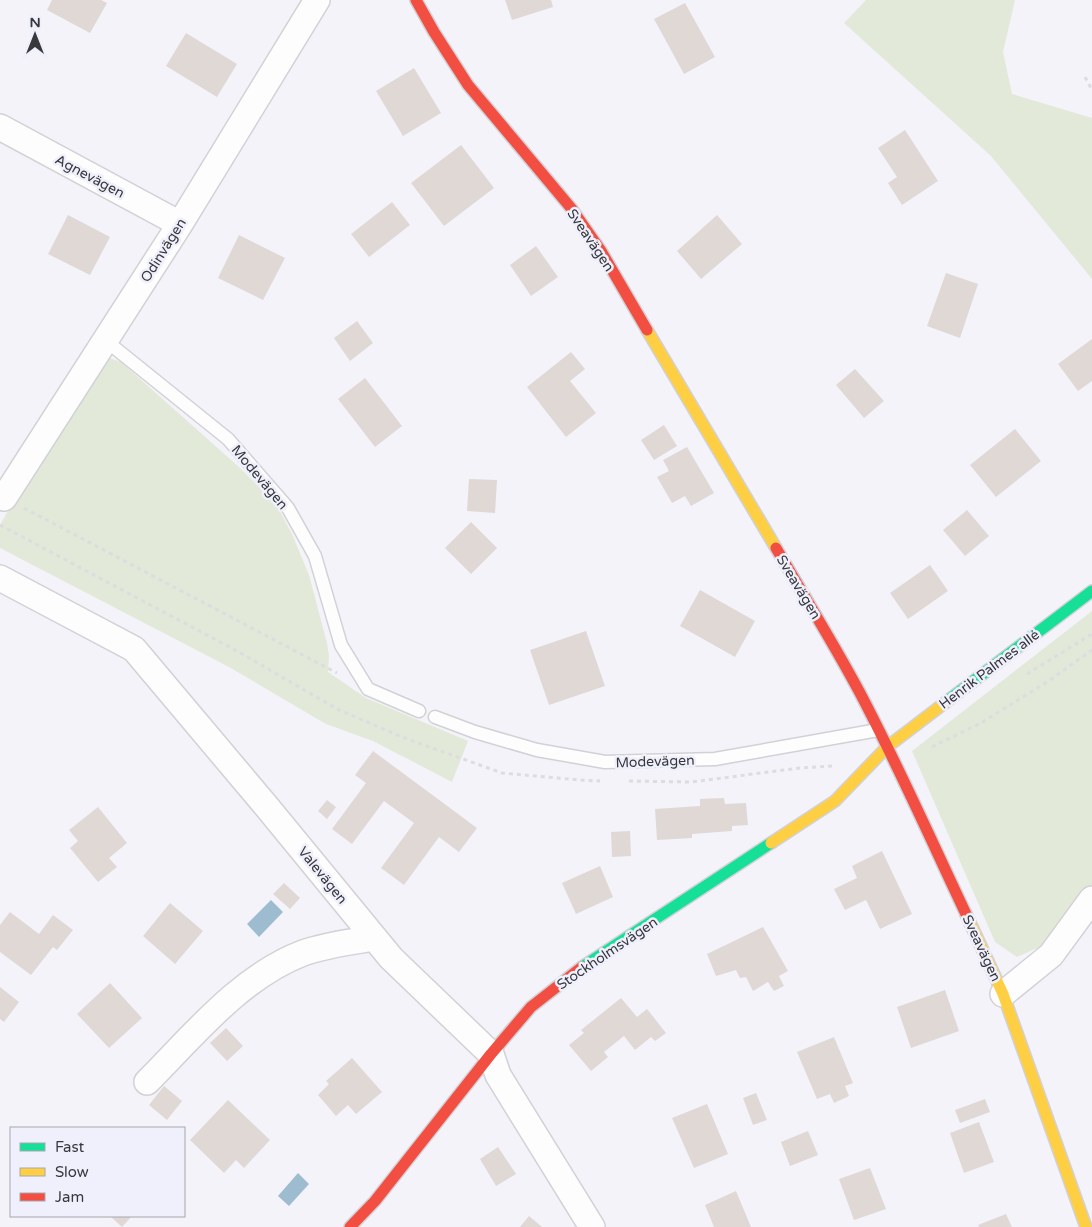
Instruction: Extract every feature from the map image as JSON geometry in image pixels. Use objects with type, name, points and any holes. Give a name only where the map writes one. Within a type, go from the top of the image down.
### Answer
[{"type":"street","name":"Odinvägen","points":[[4,498],[180,224],[317,0]]},
{"type":"street","name":"Sveavägen","points":[[416,0],[468,85],[571,208],[602,251],[818,618],[860,693],[896,764],[1003,994],[1086,1227]]},
{"type":"street","name":"Agnevägen","points":[[0,128],[180,224]]},
{"type":"street","name":"Valevägen","points":[[0,578],[134,649],[267,807],[390,958],[490,1054],[498,1075],[592,1227]]},
{"type":"street","name":"Henrik Palmes allé","points":[[887,747],[1092,592]]},
{"type":"street","name":"Stockholmsvägen","points":[[350,1227],[375,1201],[490,1054],[531,1007],[573,974],[835,801],[887,747]]},
{"type":"street","points":[[1003,994],[1050,955],[1092,899]]},
{"type":"street","points":[[147,1082],[228,1000],[280,963],[330,945],[374,938]]},
{"type":"lane","name":"Modevägen","points":[[106,340],[228,439],[288,508],[315,556],[341,645],[368,688]]},
{"type":"lane","points":[[368,688],[419,711]]},
{"type":"lane","name":"Modevägen","points":[[435,717],[475,732],[537,750],[605,762],[716,759],[878,730]]},
{"type":"path","points":[[1085,77],[1092,90]]},
{"type":"path","points":[[4,498],[368,688]]},
{"type":"path","points":[[930,747],[981,723],[1050,680],[1092,650]]},
{"type":"green space","points":[[866,0],[1015,0],[1003,52],[1012,94],[1092,118],[1092,279],[991,156],[844,23]]},
{"type":"green space","points":[[109,358],[121,362],[239,467],[276,504],[292,534],[309,575],[327,643],[329,655],[328,672],[366,698],[468,741],[452,782],[373,741],[326,724],[229,667],[0,548],[0,525],[32,468],[97,368]]},
{"type":"green space","points":[[1092,611],[1092,886],[1055,940],[1017,957],[995,942],[912,751]]},
{"type":"water","points":[[271,900],[283,912],[259,937],[247,924]]},
{"type":"water","points":[[298,1173],[309,1184],[289,1206],[278,1196]]},
{"type":"building","points":[[52,0],[101,0],[107,3],[90,33],[47,10]]},
{"type":"building","points":[[505,0],[551,0],[553,7],[512,20]]},
{"type":"building","points":[[685,3],[715,57],[684,74],[654,19]]},
{"type":"building","points":[[186,33],[237,64],[217,97],[166,66]]},
{"type":"building","points":[[414,68],[441,113],[403,136],[376,91]]},
{"type":"building","points":[[905,130],[938,181],[902,205],[888,183],[897,177],[878,148]]},
{"type":"building","points":[[461,145],[494,188],[444,226],[411,183]]},
{"type":"building","points":[[392,202],[410,225],[369,257],[351,234]]},
{"type":"building","points":[[68,215],[110,237],[90,275],[48,254]]},
{"type":"building","points":[[717,215],[742,244],[701,279],[677,251]]},
{"type":"building","points":[[239,235],[285,258],[263,300],[218,278]]},
{"type":"building","points":[[536,246],[558,277],[531,296],[510,265]]},
{"type":"building","points":[[946,273],[978,284],[960,338],[927,326]]},
{"type":"building","points":[[357,321],[373,343],[350,361],[334,338]]},
{"type":"building","points":[[1092,339],[1092,381],[1078,391],[1058,364]]},
{"type":"building","points":[[571,352],[585,369],[570,381],[596,413],[566,437],[527,387]]},
{"type":"building","points":[[855,369],[884,401],[864,418],[836,385]]},
{"type":"building","points":[[365,378],[402,426],[375,447],[338,399]]},
{"type":"building","points":[[664,425],[677,446],[654,460],[641,440]]},
{"type":"building","points":[[1015,429],[1041,461],[996,497],[970,465]]},
{"type":"building","points":[[687,447],[714,493],[691,506],[685,496],[672,503],[657,477],[669,471],[663,460]]},
{"type":"building","points":[[469,479],[497,480],[495,513],[467,511]]},
{"type":"building","points":[[967,510],[989,536],[965,556],[943,530]]},
{"type":"building","points":[[471,522],[497,548],[471,574],[445,548]]},
{"type":"building","points":[[930,565],[948,591],[908,619],[890,593]]},
{"type":"building","points":[[700,590],[755,621],[735,657],[680,626]]},
{"type":"building","points":[[586,631],[605,686],[549,705],[530,650]]},
{"type":"building","points":[[373,751],[477,828],[459,852],[439,837],[404,885],[381,868],[414,823],[384,801],[352,844],[332,829],[366,783],[355,775]]},
{"type":"building","points":[[724,798],[725,804],[746,803],[748,825],[732,826],[732,831],[692,834],[692,838],[657,840],[655,809],[700,806],[700,799]]},
{"type":"building","points":[[327,800],[336,807],[327,819],[318,811]]},
{"type":"building","points":[[98,807],[127,843],[109,858],[117,867],[98,882],[70,848],[78,841],[69,830]]},
{"type":"building","points":[[630,831],[631,856],[612,857],[611,832]]},
{"type":"building","points":[[882,851],[912,914],[880,929],[866,900],[845,910],[834,889],[857,878],[852,866]]},
{"type":"building","points":[[600,866],[613,897],[576,914],[562,883]]},
{"type":"building","points":[[284,883],[300,898],[290,909],[273,894]]},
{"type":"building","points":[[170,903],[203,931],[175,964],[143,936]]},
{"type":"building","points":[[10,912],[39,934],[53,915],[73,930],[57,950],[53,947],[31,975],[0,952],[0,925]]},
{"type":"building","points":[[763,927],[788,971],[779,976],[784,986],[774,991],[768,982],[753,991],[746,977],[740,978],[736,970],[716,976],[707,954]]},
{"type":"building","points":[[110,983],[142,1018],[109,1048],[77,1014]]},
{"type":"building","points":[[0,987],[19,1002],[4,1022],[0,1019]]},
{"type":"building","points":[[945,990],[959,1031],[911,1048],[897,1007]]},
{"type":"building","points":[[621,998],[637,1017],[647,1009],[666,1033],[655,1041],[651,1037],[635,1050],[624,1036],[604,1052],[608,1057],[591,1071],[569,1045],[584,1033],[581,1030]]},
{"type":"building","points":[[226,1028],[243,1046],[227,1061],[210,1043]]},
{"type":"building","points":[[834,1037],[853,1083],[845,1086],[849,1096],[834,1103],[830,1094],[817,1099],[797,1052]]},
{"type":"building","points":[[352,1058],[382,1092],[356,1114],[348,1105],[336,1116],[318,1095],[329,1084],[326,1081]]},
{"type":"building","points":[[164,1086],[182,1101],[167,1120],[149,1105]]},
{"type":"building","points":[[756,1093],[767,1120],[753,1125],[743,1098]]},
{"type":"building","points":[[985,1099],[990,1112],[960,1123],[955,1110]]},
{"type":"building","points":[[228,1100],[270,1140],[244,1168],[236,1160],[224,1173],[190,1140]]},
{"type":"building","points":[[707,1104],[728,1154],[694,1168],[672,1118]]},
{"type":"building","points":[[979,1122],[994,1162],[964,1173],[950,1133]]},
{"type":"building","points":[[808,1131],[818,1155],[790,1166],[781,1142]]},
{"type":"building","points":[[498,1147],[516,1174],[496,1186],[480,1159]]},
{"type":"building","points":[[870,1168],[886,1209],[854,1220],[839,1179]]},
{"type":"building","points":[[736,1191],[751,1227],[714,1227],[705,1205]]},
{"type":"building","points":[[1006,1214],[1012,1227],[979,1227],[978,1225]]},
{"type":"building","points":[[529,1216],[542,1227],[520,1227]]},
{"type":"building","points":[[111,1217],[131,1217],[122,1227]]},
{"type":"traffic: fast","points":[[946,702],[1092,591]]},
{"type":"traffic: fast","points":[[582,967],[771,843]]},
{"type":"traffic: slow","points":[[647,330],[776,548]]},
{"type":"traffic: slow","points":[[771,843],[835,801],[887,747],[946,702]]},
{"type":"traffic: slow","points":[[966,914],[1003,994],[1086,1227]]},
{"type":"traffic: jam","points":[[416,0],[468,85],[571,208],[601,251],[647,330]]},
{"type":"traffic: jam","points":[[776,548],[860,693],[901,775],[966,914]]},
{"type":"traffic: jam","points":[[350,1227],[375,1201],[491,1054],[531,1007],[582,967]]}]
